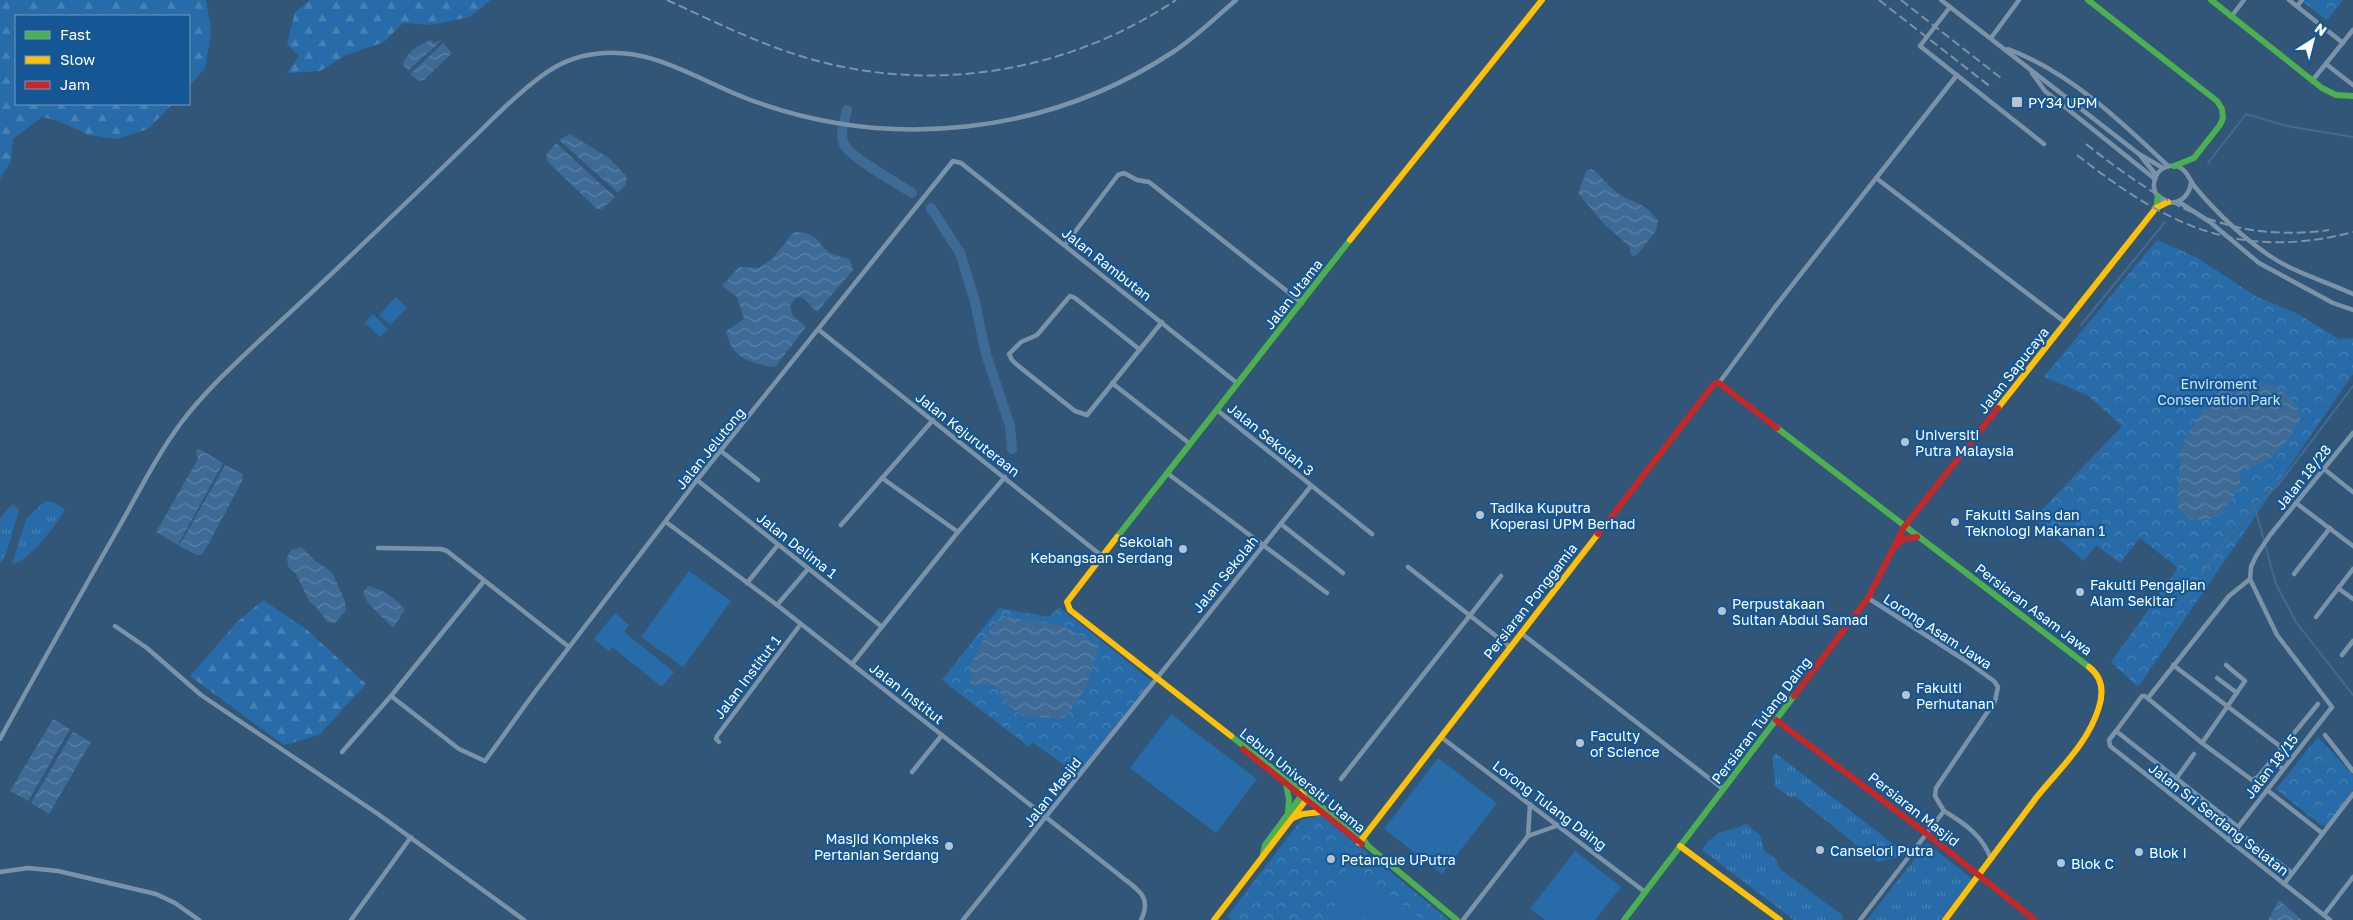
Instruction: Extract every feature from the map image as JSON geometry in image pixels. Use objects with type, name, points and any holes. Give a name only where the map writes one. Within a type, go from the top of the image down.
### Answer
[{"type":"street","points":[[0,739],[90,576],[183,420],[222,376],[360,247],[512,100],[547,72],[562,63],[596,54],[619,52],[641,55],[666,62],[746,98],[798,115],[837,124],[895,130],[973,127],[1032,115],[1071,103],[1128,78],[1177,49],[1236,0]]},
{"type":"street","name":"Jalan Utama","points":[[1158,677],[1070,610],[1067,604],[1166,473],[1542,0]]},
{"type":"street","points":[[1941,0],[2139,154],[2168,167],[2185,171],[2191,182],[2211,207],[2270,256],[2353,294]]},
{"type":"street","points":[[1991,38],[2020,0]]},
{"type":"street","points":[[2088,0],[2217,101],[2222,109],[2222,121],[2200,152],[2186,163],[2168,167],[2155,177]]},
{"type":"street","points":[[2210,0],[2331,94],[2353,96]]},
{"type":"street","points":[[2231,17],[2244,0]]},
{"type":"street","points":[[2289,0],[2343,43]]},
{"type":"street","points":[[2297,6],[2302,0]]},
{"type":"street","points":[[1950,7],[1920,46],[2044,144]]},
{"type":"street","points":[[2312,81],[2353,30]]},
{"type":"street","points":[[2004,48],[2035,59],[2055,72],[2128,128],[2168,167]]},
{"type":"street","points":[[2018,59],[2035,76],[2045,91],[2155,177]]},
{"type":"street","points":[[2326,64],[2353,85]]},
{"type":"street","points":[[1719,383],[1957,75]]},
{"type":"street","points":[[2139,154],[2155,177],[2155,191],[2158,196],[2168,202]]},
{"type":"street","name":"Jalan Jelutong","points":[[391,696],[459,749],[485,761],[569,647],[697,480],[819,330],[948,166],[955,161],[961,163]]},
{"type":"street","name":"Jalan Rambutan","points":[[961,163],[1237,383]]},
{"type":"street","points":[[1065,245],[1118,175],[1124,173],[1138,180],[1149,182],[1302,303]]},
{"type":"street","name":"Jalan Sapucaya","points":[[1876,178],[2066,323]]},
{"type":"street","points":[[2179,202],[2188,194],[2191,182]]},
{"type":"street","points":[[2156,208],[2158,196]]},
{"type":"street","points":[[2156,208],[2168,202],[2179,202],[2210,222],[2259,263],[2333,302],[2353,310]]},
{"type":"street","name":"Jalan Sapucaya","points":[[1904,527],[2156,208]]},
{"type":"street","points":[[1139,349],[1076,298],[1070,296],[1036,335],[1021,342],[1009,354],[1016,364],[1075,411],[1084,415],[1090,412],[1162,322]]},
{"type":"street","name":"Jalan Kejuruteraan","points":[[819,330],[1102,556]]},
{"type":"street","points":[[1112,383],[1190,443]]},
{"type":"street","name":"Persiaran Asam Jawa","points":[[1719,383],[1916,537],[2097,673],[2102,683],[2099,705],[2084,739],[1946,920]]},
{"type":"street","name":"Persiaran Ponggamia","points":[[1361,841],[1714,384],[1719,383]]},
{"type":"street","name":"Jalan Sekolah 3","points":[[1217,410],[1372,534]]},
{"type":"street","points":[[841,525],[933,420]]},
{"type":"street","name":"Jalan 18/28","points":[[2250,579],[2251,567],[2262,546],[2353,433]]},
{"type":"street","points":[[721,451],[758,480]]},
{"type":"street","points":[[2324,469],[2353,492]]},
{"type":"street","points":[[1166,473],[1327,593]]},
{"type":"street","points":[[852,664],[1004,477]]},
{"type":"street","points":[[882,478],[958,532]]},
{"type":"street","name":"Jalan Delima 1","points":[[697,480],[882,627]]},
{"type":"street","name":"Jalan Sekolah","points":[[1158,677],[1311,486]]},
{"type":"street","points":[[2296,503],[2353,546]]},
{"type":"street","name":"Jalan Institut","points":[[666,522],[777,605],[1132,886],[1145,899],[1147,906],[1141,920]]},
{"type":"street","points":[[1281,524],[1344,573]]},
{"type":"street","name":"Persiaran Tulang Daing","points":[[1624,920],[1868,598],[1904,527]]},
{"type":"street","points":[[2294,574],[2330,528]]},
{"type":"street","points":[[1895,547],[1903,539],[1916,537]]},
{"type":"street","points":[[748,583],[778,545]]},
{"type":"street","points":[[378,548],[441,549],[453,555],[569,647]]},
{"type":"street","points":[[1408,567],[1510,647]]},
{"type":"street","points":[[777,605],[808,568]]},
{"type":"street","points":[[2316,617],[2353,569]]},
{"type":"street","points":[[1341,779],[1501,576]]},
{"type":"street","points":[[2146,697],[2229,596],[2250,579]]},
{"type":"street","name":"Jalan 18/15","points":[[2228,840],[2332,707],[2277,635],[2250,579]]},
{"type":"street","points":[[342,752],[391,696],[484,581]]},
{"type":"street","points":[[2338,588],[2353,599]]},
{"type":"street","name":"Lorong Asam Jawa","points":[[1868,598],[1966,661],[1994,681],[1998,687],[1995,700],[1936,788],[1935,796],[1944,811]]},
{"type":"street","name":"Jalan Institut 1","points":[[719,742],[716,738],[717,736],[800,625]]},
{"type":"street","points":[[115,626],[147,648],[201,695],[260,732],[411,837],[524,920]]},
{"type":"street","points":[[1521,633],[1723,789]]},
{"type":"street","points":[[2342,656],[2353,641]]},
{"type":"street","points":[[2173,664],[2281,747]]},
{"type":"street","points":[[2202,743],[2228,707],[2245,679],[2226,665]]},
{"type":"street","name":"Lebuh Universiti Utama","points":[[1158,677],[1223,730],[1270,765],[1361,841]]},
{"type":"street","name":"Jalan Masjid","points":[[963,920],[1158,677]]},
{"type":"street","points":[[2217,678],[2237,693]]},
{"type":"street","points":[[2292,873],[2116,731],[2142,696],[2146,697],[2249,780],[2258,777],[2318,704]]},
{"type":"street","name":"Persiaran Masjid","points":[[1776,720],[1927,834],[1978,877],[2035,920]]},
{"type":"street","name":"Lebuh Universiti Utama","points":[[1223,730],[1251,757],[1368,846],[1457,920]]},
{"type":"street","name":"Jalan Sri Serdang Selatan","points":[[2116,731],[2109,740],[2110,746],[2330,920]]},
{"type":"street","points":[[912,772],[942,735]]},
{"type":"street","points":[[2325,735],[2353,771]]},
{"type":"street","name":"Lorong Tulang Daing","points":[[1441,737],[1645,892]]},
{"type":"street","points":[[2176,779],[2194,754]]},
{"type":"street","points":[[2271,760],[2283,769]]},
{"type":"street","points":[[1270,765],[1304,797],[1337,820]]},
{"type":"street","points":[[1286,784],[1291,816]]},
{"type":"street","points":[[2268,790],[2322,834]]},
{"type":"street","points":[[2284,884],[2353,794]]},
{"type":"street","points":[[1214,920],[1263,854],[1270,849],[1304,797]]},
{"type":"street","points":[[1528,836],[1530,804]]},
{"type":"street","points":[[1860,920],[1944,811],[1974,832],[1985,844],[1991,859]]},
{"type":"street","points":[[1291,816],[1321,812]]},
{"type":"street","points":[[1463,920],[1528,836],[1559,825]]},
{"type":"street","points":[[351,920],[411,837]]},
{"type":"street","points":[[1680,846],[1780,920]]},
{"type":"street","points":[[0,872],[28,868],[58,871],[156,894],[175,903],[199,920]]},
{"type":"street","points":[[2324,915],[2353,877]]},
{"type":"green space","points":[[0,0],[206,0],[211,32],[205,68],[190,85],[190,15],[15,15],[15,105],[171,105],[148,129],[117,139],[89,135],[58,121],[42,117],[13,139],[11,161],[0,179]]},
{"type":"green space","points":[[310,0],[491,0],[470,17],[431,25],[403,23],[384,42],[346,55],[320,71],[287,73],[299,56],[287,44],[295,12]]},
{"type":"green space","points":[[2305,0],[2343,0],[2327,20],[2303,2]]},
{"type":"green space","name":"Enviroment Conservation Park","points":[[2157,240],[2196,257],[2257,297],[2298,314],[2339,339],[2353,338],[2353,374],[2138,687],[2111,662],[2178,568],[2140,538],[2120,563],[2096,545],[2084,561],[2034,518],[2122,426],[2087,395],[2044,377]]},
{"type":"green space","points":[[396,297],[407,308],[390,325],[379,315]]},
{"type":"green space","points":[[373,314],[388,329],[380,337],[365,323]]},
{"type":"green space","points":[[45,501],[54,502],[65,510],[34,550],[20,561],[12,564],[26,519]]},
{"type":"green space","points":[[13,504],[19,510],[6,554],[0,564],[0,518]]},
{"type":"green space","points":[[689,571],[731,601],[683,667],[641,637]]},
{"type":"green space","points":[[263,600],[306,629],[366,684],[319,735],[284,745],[190,676],[237,622]]},
{"type":"green space","points":[[1059,607],[1152,681],[1078,775],[1032,742],[1029,747],[942,680],[999,608],[1049,617]]},
{"type":"green space","points":[[615,613],[629,625],[624,632],[674,672],[662,687],[612,647],[609,651],[594,639]]},
{"type":"green space","points":[[1171,714],[1257,779],[1216,833],[1130,768]]},
{"type":"green space","points":[[2318,737],[2353,775],[2353,790],[2326,826],[2321,825],[2276,789]]},
{"type":"green space","points":[[1775,753],[1905,853],[1903,856],[1878,862],[1795,796],[1791,798],[1774,786],[1773,757]]},
{"type":"green space","points":[[1438,758],[1497,803],[1442,874],[1384,829]]},
{"type":"green space","points":[[1321,815],[1449,920],[1231,920],[1227,917],[1301,820]]},
{"type":"green space","points":[[1746,824],[1760,835],[1764,851],[1776,859],[1780,869],[1842,915],[1843,920],[1794,920],[1702,850],[1717,834]]},
{"type":"green space","name":"Petanque UPutra","points":[[1336,841],[1348,850],[1326,877],[1314,868]]},
{"type":"green space","points":[[1927,843],[1972,879],[1940,920],[1867,920]]},
{"type":"green space","points":[[1575,851],[1621,887],[1595,920],[1545,920],[1530,909]]},
{"type":"green space","points":[[1351,864],[1422,920],[1369,920],[1331,890]]},
{"type":"green space","points":[[1337,903],[1358,920],[1324,920]]},
{"type":"water","points":[[431,40],[434,43],[442,40],[408,71],[403,65],[406,57],[418,46]]},
{"type":"water","points":[[443,43],[452,53],[424,80],[418,81],[410,74]]},
{"type":"water","points":[[570,134],[609,158],[627,177],[625,186],[618,193],[559,140]]},
{"type":"water","points":[[556,143],[615,197],[602,209],[597,209],[547,161],[546,155]]},
{"type":"water","points":[[1592,169],[1618,193],[1645,207],[1658,221],[1656,231],[1637,255],[1632,256],[1630,247],[1603,223],[1578,193],[1587,170]]},
{"type":"water","points":[[794,232],[810,234],[829,252],[850,260],[853,270],[817,312],[802,297],[795,298],[790,306],[793,316],[806,327],[775,367],[758,364],[738,354],[729,340],[726,331],[744,319],[737,297],[722,286],[739,267],[759,268],[772,259]]},
{"type":"water","points":[[2242,381],[2261,383],[2287,395],[2298,410],[2300,420],[2278,452],[2262,463],[2244,468],[2241,472],[2239,490],[2218,516],[2209,519],[2192,520],[2180,512],[2177,503],[2181,450],[2187,435],[2212,397],[2225,387]]},
{"type":"water","points":[[199,449],[223,463],[178,545],[156,532],[198,459],[196,451]]},
{"type":"water","points":[[225,465],[243,474],[242,481],[208,545],[202,554],[197,555],[179,546]]},
{"type":"water","points":[[301,547],[314,560],[332,572],[345,601],[346,610],[335,623],[327,622],[318,609],[309,601],[296,574],[288,566],[287,558],[291,550]]},
{"type":"water","points":[[368,586],[389,595],[405,610],[393,628],[368,603],[363,592]]},
{"type":"water","points":[[1002,616],[1062,626],[1098,645],[1093,665],[1082,693],[1063,718],[1023,715],[1013,709],[994,686],[969,685],[972,677],[969,668],[984,638]]},
{"type":"water","points":[[53,719],[70,729],[28,801],[10,791]]},
{"type":"water","points":[[73,732],[91,742],[49,814],[31,803]]},
{"type":"water","points":[[2279,900],[2302,920],[2268,920]]},
{"type":"waterway","points":[[847,110],[842,136],[844,144],[864,163],[912,193]]},
{"type":"waterway","points":[[2208,163],[2246,114],[2287,126],[2353,137]]},
{"type":"waterway","points":[[931,208],[960,253],[974,298],[986,354],[1010,426],[1012,449]]},
{"type":"waterway","points":[[2081,325],[2165,222]]},
{"type":"waterway","points":[[2179,605],[2195,586],[2216,552],[2254,507],[2279,484],[2353,386]]},
{"type":"waterway","points":[[2255,508],[2276,584],[2296,622],[2353,695]]},
{"type":"railway","points":[[667,0],[739,33],[776,48],[814,60],[861,70],[908,75],[955,75],[1001,69],[1047,59],[1092,44],[1135,24],[1176,0]]},
{"type":"railway","points":[[1879,0],[1992,88]]},
{"type":"railway","points":[[1901,0],[2001,78]]},
{"type":"railway","points":[[2086,144],[2142,185],[2198,215],[2228,225],[2259,231],[2293,233],[2329,230]]},
{"type":"railway","points":[[2077,155],[2141,200],[2173,218],[2205,231],[2238,239],[2274,242],[2312,240],[2353,232]]},
{"type":"traffic: fast","points":[[2088,0],[2217,101],[2222,109],[2223,118],[2220,125],[2194,158],[2174,166]]},
{"type":"traffic: fast","points":[[2211,0],[2322,88],[2336,95],[2353,96]]},
{"type":"traffic: fast","points":[[2156,208],[2158,196]]},
{"type":"traffic: fast","points":[[1117,537],[1350,240]]},
{"type":"traffic: fast","points":[[1777,428],[2089,667]]},
{"type":"traffic: fast","points":[[1624,920],[1794,696]]},
{"type":"traffic: fast","points":[[1231,736],[1363,839],[1368,846],[1457,920]]},
{"type":"traffic: fast","points":[[1286,784],[1289,799],[1288,813]]},
{"type":"traffic: fast","points":[[1263,854],[1265,845],[1301,796],[1305,796]]},
{"type":"traffic: slow","points":[[1350,240],[1542,0]]},
{"type":"traffic: slow","points":[[1998,408],[2156,208],[2168,202]]},
{"type":"traffic: slow","points":[[1359,843],[1598,534]]},
{"type":"traffic: slow","points":[[1117,537],[1067,602],[1070,610],[1231,736]]},
{"type":"traffic: slow","points":[[1945,920],[2036,798],[2072,756],[2088,733],[2099,707],[2101,695],[2101,685],[2097,675],[2089,667]]},
{"type":"traffic: slow","points":[[1214,920],[1306,800],[1301,792]]},
{"type":"traffic: slow","points":[[1293,818],[1303,814],[1321,812]]},
{"type":"traffic: slow","points":[[1680,846],[1780,920]]},
{"type":"traffic: jam","points":[[1598,534],[1714,384],[1719,383],[1777,428]]},
{"type":"traffic: jam","points":[[1794,696],[1868,598],[1904,527],[1998,408]]},
{"type":"traffic: jam","points":[[1896,546],[1903,539],[1917,537]]},
{"type":"traffic: jam","points":[[1776,720],[1927,834],[2035,920]]},
{"type":"traffic: jam","points":[[1243,749],[1362,844]]},
{"type":"place","name":"PY34 UPM","points":[[2017,102]]},
{"type":"place","name":"Universiti Putra Malaysia","points":[[1905,442]]},
{"type":"place","name":"Tadika Kuputra Koperasi UPM Berhad","points":[[1480,515]]},
{"type":"place","name":"Fakulti Sains dan Teknologi Makanan 1","points":[[1955,522]]},
{"type":"place","name":"Sekolah Kebangsaan Serdang","points":[[1183,549]]},
{"type":"place","name":"Fakulti Pengajian Alam Sekitar","points":[[2080,592]]},
{"type":"place","name":"Perpustakaan Sultan Abdul Samad","points":[[1722,611]]},
{"type":"place","name":"Fakulti Perhutanan","points":[[1906,695]]},
{"type":"place","name":"Faculty of Science","points":[[1580,743]]},
{"type":"place","name":"Masjid Kompleks Pertanian Serdang","points":[[949,846]]},
{"type":"place","name":"Canselori Putra","points":[[1820,850]]},
{"type":"place","name":"Blok I","points":[[2139,852]]},
{"type":"place","name":"Petanque UPutra","points":[[1331,859]]},
{"type":"place","name":"Blok C","points":[[2061,863]]}]
